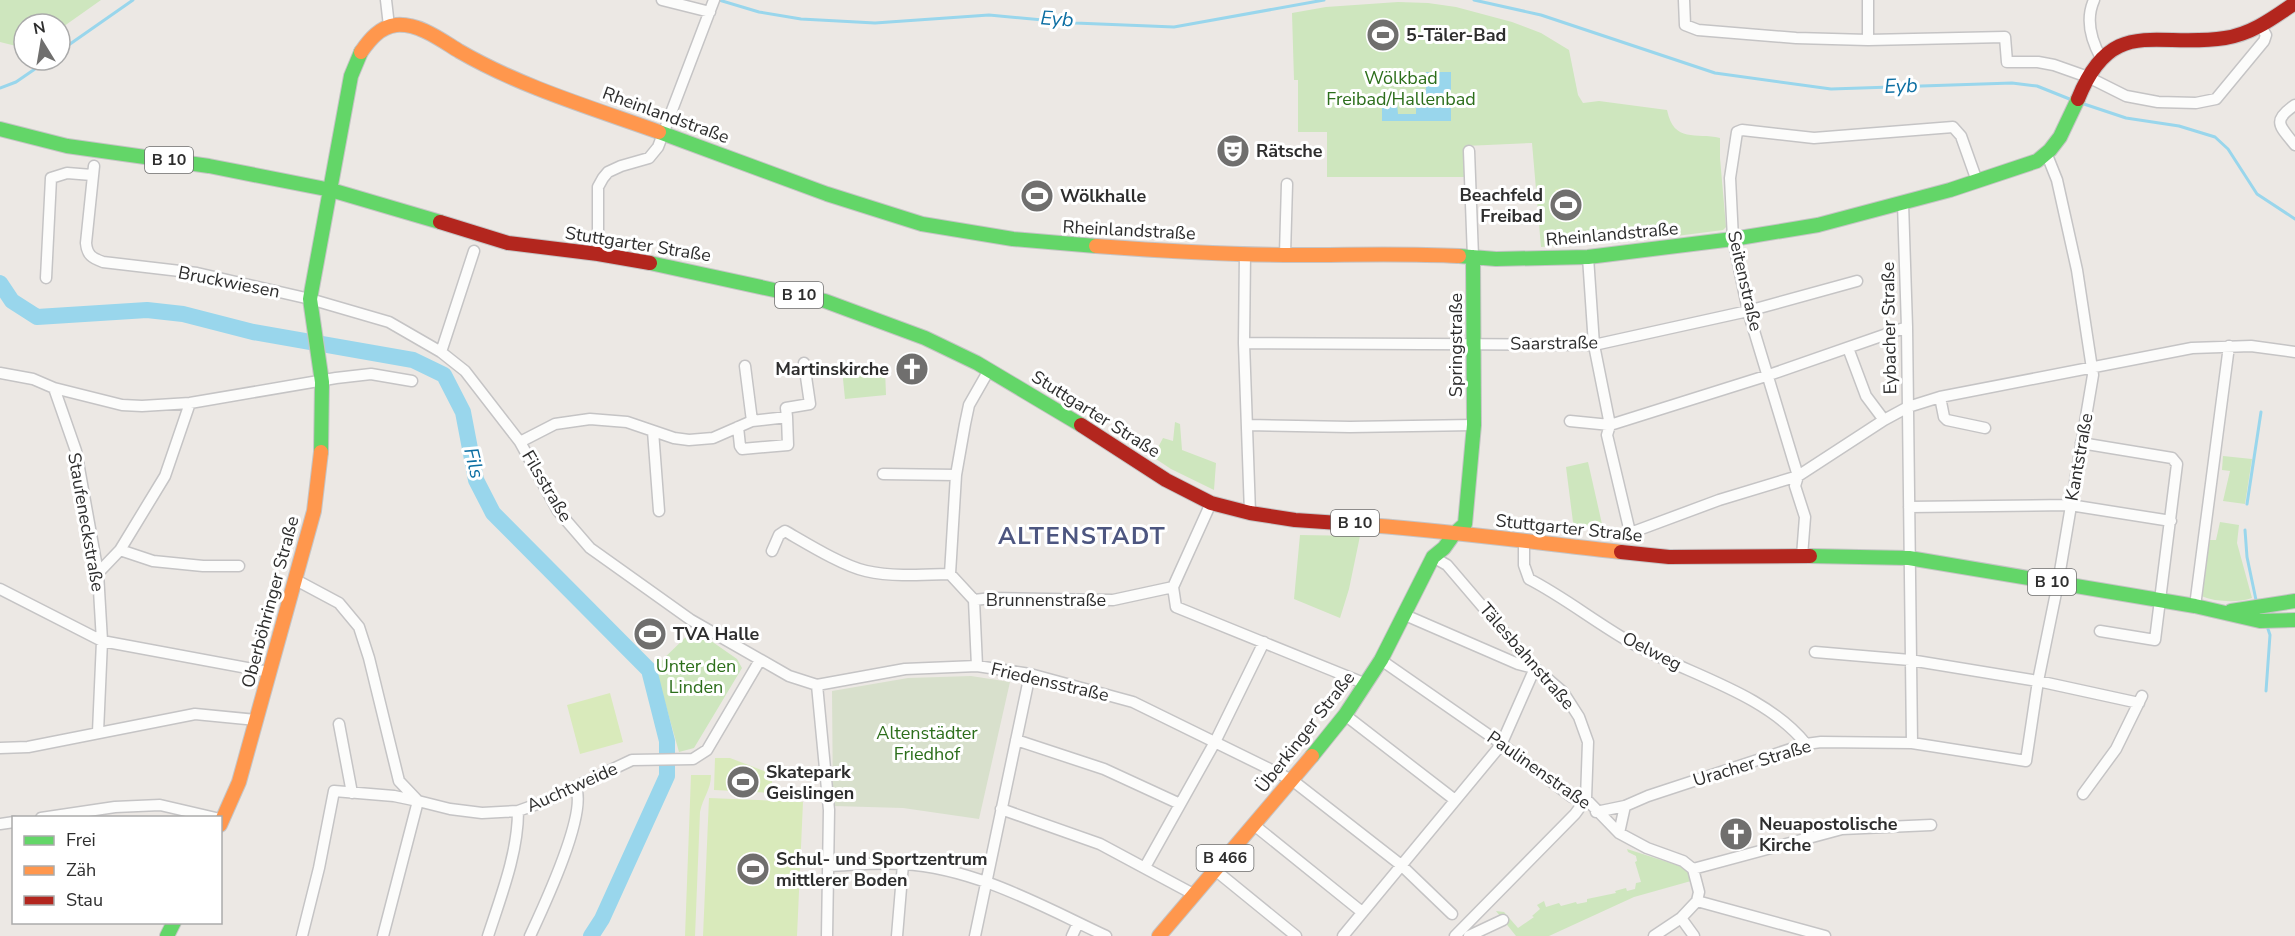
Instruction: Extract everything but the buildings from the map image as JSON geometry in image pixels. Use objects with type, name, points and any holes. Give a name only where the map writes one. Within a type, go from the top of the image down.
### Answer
[{"type":"main road","points":[[1903,203],[2037,161],[2047,155],[2059,142],[2088,77],[2101,58],[2125,43],[2238,36],[2291,6]]},
{"type":"main road","name":"Rheinlandstraße","points":[[389,26],[404,25],[422,30],[512,77],[879,211],[940,228],[1013,239],[1093,247],[1245,254],[1408,253],[1496,259],[1588,257],[1733,239],[1818,225],[1903,203]]},
{"type":"main road","points":[[331,190],[347,96],[356,60],[370,37],[389,26]]},
{"type":"main road","name":"Stuttgarter Straße","points":[[0,129],[67,146],[209,166],[331,190],[399,208],[508,243],[598,254],[704,273],[825,301],[925,338],[989,370],[1063,413],[1166,480],[1211,503],[1250,513],[1295,520],[1419,528],[1454,534],[1669,557],[1909,558],[2195,606]]},
{"type":"main road","name":"Oberböhringer Straße","points":[[222,816],[239,783],[314,511],[322,441],[322,382],[310,299],[331,190]]},
{"type":"main road","name":"Springstraße","points":[[1454,534],[1465,524],[1474,425],[1473,257]]},
{"type":"main road","name":"Überkinger Straße","points":[[1159,936],[1345,715],[1381,660],[1433,557],[1444,548],[1454,534]]},
{"type":"main road","name":"B 10","points":[[2224,612],[2295,601]]},
{"type":"main road","name":"B 10","points":[[2195,606],[2260,621],[2295,620]]},
{"type":"street","points":[[386,0],[389,26]]},
{"type":"street","points":[[598,254],[598,187],[608,172],[650,158],[658,147],[712,6],[662,0]]},
{"type":"street","points":[[1684,0],[1684,25],[1698,30],[1796,38],[1868,40],[2005,37],[2007,62],[2038,62],[2088,77],[2126,96],[2158,102],[2196,103],[2216,99],[2264,41],[2266,36],[2260,25]]},
{"type":"street","points":[[1868,0],[1868,40]]},
{"type":"street","points":[[2094,0],[2089,18],[2090,30],[2093,44],[2101,58]]},
{"type":"street","points":[[2295,105],[2283,113],[2279,119],[2280,125],[2295,145]]},
{"type":"street","name":"Seitenstraße","points":[[1802,556],[1805,517],[1795,486],[1798,476],[1748,311],[1733,239],[1730,178],[1737,132],[1742,130],[1814,138],[1953,127],[1961,136],[1977,181]]},
{"type":"street","name":"Springstraße","points":[[1470,151],[1473,257]]},
{"type":"street","name":"Kantstraße","points":[[2026,761],[2093,367],[2077,270],[2057,180],[2047,155]]},
{"type":"street","name":"Bruckwiesen","points":[[46,278],[51,178],[67,173],[93,171],[86,243],[86,250],[92,258],[103,262],[197,273],[310,299],[389,322],[441,352]]},
{"type":"street","points":[[1285,254],[1287,184]]},
{"type":"street","name":"Eybacher Straße","points":[[1610,425],[1607,435],[1629,528],[1633,532],[1719,500],[1798,476],[1908,407],[1908,327],[1903,203]]},
{"type":"street","points":[[441,352],[474,251]]},
{"type":"street","points":[[1245,254],[1244,343],[1250,513]]},
{"type":"street","points":[[1588,257],[1594,345],[1610,425]]},
{"type":"street","name":"Saarstraße","points":[[1244,343],[1594,345],[1748,311],[1857,281]]},
{"type":"street","points":[[1570,421],[1610,425],[1769,375],[1908,327]]},
{"type":"street","points":[[2195,606],[2229,346]]},
{"type":"street","points":[[1912,742],[1908,407],[1940,397],[2192,348],[2251,346],[2295,352]]},
{"type":"street","points":[[1848,348],[1866,396],[1884,420]]},
{"type":"street","name":"Filsstraße","points":[[441,352],[465,371],[520,442],[558,511],[590,548],[691,620],[760,660]]},
{"type":"street","points":[[738,427],[742,448],[789,445],[786,408],[810,404],[804,363]]},
{"type":"street","points":[[745,366],[752,421]]},
{"type":"street","points":[[974,600],[950,574],[956,475],[969,405],[989,370]]},
{"type":"street","points":[[0,373],[33,379],[54,388],[122,405],[142,406],[190,403],[371,374],[412,381]]},
{"type":"street","name":"Staufeneckstraße","points":[[54,388],[76,451],[98,573],[102,641],[98,732]]},
{"type":"street","points":[[1940,397],[1944,417],[1947,420],[1985,428]]},
{"type":"street","points":[[98,573],[120,550],[165,476],[190,403]]},
{"type":"street","points":[[520,442],[555,424],[590,419],[627,422],[674,438],[689,440],[713,438],[752,421],[787,417]]},
{"type":"street","points":[[1247,425],[1474,425]]},
{"type":"street","points":[[653,431],[658,511]]},
{"type":"street","points":[[2081,443],[2172,458],[2177,464],[2155,640],[2100,631]]},
{"type":"street","points":[[883,474],[956,475]]},
{"type":"street","points":[[1211,503],[1173,587],[1176,607],[1366,684]]},
{"type":"street","points":[[1909,507],[2070,505],[2171,521]]},
{"type":"street","points":[[772,551],[779,535],[785,531],[863,570],[897,575],[950,574]]},
{"type":"street","name":"Oelweg","points":[[1524,541],[1524,565],[1529,579],[1549,589],[1628,641],[1672,664],[1711,679],[1763,708],[1794,730],[1806,744]]},
{"type":"street","points":[[120,550],[153,561],[203,566],[239,566]]},
{"type":"street","name":"Tälesbahnstraße","points":[[1433,557],[1447,565],[1535,668],[1563,692],[1579,717],[1588,742],[1586,799]]},
{"type":"street","points":[[296,580],[339,603],[359,627],[369,658],[399,781],[418,801],[383,936]]},
{"type":"street","name":"Brunnenstraße","points":[[977,666],[974,600],[992,598],[1113,600],[1173,587]]},
{"type":"street","points":[[0,589],[102,641],[269,672]]},
{"type":"street","points":[[1343,936],[1501,744],[1535,668],[1518,664],[1405,615]]},
{"type":"street","points":[[1145,867],[1215,742],[1264,642]]},
{"type":"street","points":[[1815,652],[1910,660],[2140,699],[2116,749],[2083,794]]},
{"type":"street","name":"Friedensstraße","points":[[760,660],[789,676],[818,685],[905,669],[977,666],[1030,674],[1133,702],[1292,780],[1401,865],[1452,914]]},
{"type":"street","name":"Auchtweide","points":[[352,792],[394,796],[450,809],[482,813],[518,810],[576,788],[632,760],[693,759],[707,750],[760,660]]},
{"type":"street","name":"Paulinenstraße","points":[[1381,660],[1501,744],[1572,798],[1586,799],[1618,833],[1647,848],[1683,861],[1693,869]]},
{"type":"street","points":[[975,936],[1030,674]]},
{"type":"street","points":[[818,685],[829,810],[826,936]]},
{"type":"street","points":[[0,748],[28,747],[195,714],[257,720]]},
{"type":"street","points":[[1345,715],[1455,800]]},
{"type":"street","points":[[302,936],[322,857],[334,791],[352,792],[339,724]]},
{"type":"street","points":[[1016,740],[1104,769],[1180,804]]},
{"type":"street","name":"Uracher Straße","points":[[1600,816],[1648,796],[1806,744],[1821,742],[1912,742],[2026,761]]},
{"type":"street","points":[[530,936],[554,881],[572,828],[578,799],[576,788]]},
{"type":"street","points":[[1456,936],[1575,814],[1586,799]]},
{"type":"street","points":[[54,816],[115,807],[160,806],[203,816]]},
{"type":"street","points":[[1618,833],[1625,806]]},
{"type":"street","points":[[1001,809],[1081,837],[1145,867],[1195,895]]},
{"type":"street","points":[[488,936],[518,828],[518,810]]},
{"type":"street","points":[[1254,825],[1362,912]]},
{"type":"street","points":[[1654,936],[1681,918],[1697,901],[1699,892],[1693,869],[1842,829],[1931,825]]},
{"type":"street","points":[[829,866],[903,864],[943,871],[986,883],[1106,936]]},
{"type":"street","points":[[897,936],[903,864]]},
{"type":"street","points":[[1215,870],[1296,936]]},
{"type":"street","points":[[1697,901],[1825,936]]},
{"type":"street","points":[[1681,918],[1694,936]]},
{"type":"street","points":[[1469,936],[1503,920]]},
{"type":"street","points":[[1072,936],[1078,923]]},
{"type":"green space","points":[[0,0],[101,0],[72,21],[72,12],[12,12],[12,45],[0,42]]},
{"type":"green space","name":"Wölkbad Freibad/Hallenbad","points":[[1398,2],[1456,7],[1512,22],[1541,33],[1569,50],[1578,95],[1583,103],[1599,101],[1667,110],[1670,121],[1681,132],[1720,138],[1726,227],[1723,230],[1661,238],[1541,247],[1532,143],[1465,146],[1466,177],[1327,177],[1327,132],[1298,132],[1298,80],[1294,80],[1292,13],[1326,7]]},
{"type":"green space","name":"Beachfeld Freibad","points":[[1574,188],[1577,221],[1558,221],[1555,189]]},
{"type":"green space","points":[[842,369],[885,369],[886,395],[845,399]]},
{"type":"green space","points":[[1175,422],[1180,424],[1182,450],[1216,463],[1214,490],[1171,469],[1153,457],[1163,438],[1173,441]]},
{"type":"green space","points":[[2223,456],[2252,459],[2245,504],[2223,501],[2230,471],[2222,470]]},
{"type":"green space","points":[[1588,462],[1602,524],[1574,530],[1566,467]]},
{"type":"green space","points":[[2220,522],[2239,525],[2237,543],[2252,598],[2226,601],[2201,596],[2209,540],[2216,540]]},
{"type":"green space","points":[[1300,535],[1360,536],[1349,589],[1340,618],[1294,599]]},
{"type":"green space","name":"Unter den Linden","points":[[694,629],[737,659],[742,668],[694,748],[679,752],[655,667]]},
{"type":"green space","name":"Altenstädter Friedhof","points":[[971,676],[1010,682],[979,819],[903,808],[833,806],[832,691],[908,678]]},
{"type":"green space","points":[[610,693],[623,742],[580,754],[567,705]]},
{"type":"green space","name":"Skatepark Geislingen","points":[[715,758],[730,758],[772,774],[772,793],[714,790]]},
{"type":"green space","points":[[691,775],[711,775],[710,785],[700,812],[695,936],[685,936]]},
{"type":"green space","name":"Schul- und Sportzentrum mittlerer Boden","points":[[709,798],[803,802],[797,936],[703,936]]},
{"type":"green space","points":[[1627,849],[1683,867],[1689,873],[1691,881],[1634,897],[1549,936],[1516,936],[1496,911],[1504,912],[1518,928],[1534,917],[1532,916],[1540,909],[1537,905],[1544,901],[1546,907],[1559,903],[1561,906],[1576,902],[1577,904],[1626,888],[1627,891],[1635,889],[1636,883],[1641,882],[1635,862],[1637,861],[1636,856]]},
{"type":"water","points":[[1426,72],[1451,72],[1451,98],[1442,98],[1442,104],[1451,104],[1451,121],[1382,121],[1382,103],[1397,103],[1398,114],[1416,114],[1416,104],[1436,104],[1436,98],[1426,98]]},
{"type":"waterway","name":"Eyb","points":[[72,43],[133,0]]},
{"type":"waterway","name":"Eyb","points":[[719,0],[759,12],[801,19],[875,23],[989,15],[1075,23],[1174,27],[1324,0]]},
{"type":"waterway","name":"Eyb","points":[[1474,0],[1541,15],[1715,73],[1831,89],[2012,83],[2037,86],[2072,100]]},
{"type":"waterway","name":"Eyb","points":[[0,88],[16,82],[31,72]]},
{"type":"waterway","name":"Eyb","points":[[2081,103],[2126,118],[2179,126],[2215,137],[2228,149],[2257,194],[2295,219]]},
{"type":"waterway","name":"Fils","points":[[0,283],[12,301],[37,317],[147,310],[183,314],[253,332],[413,360],[444,375],[463,412],[476,480],[493,513],[649,670],[667,741],[667,776],[602,919],[591,936]]},
{"type":"waterway","points":[[2247,504],[2261,412]]},
{"type":"waterway","points":[[2245,530],[2247,557],[2256,600]]},
{"type":"waterway","points":[[2266,691],[2270,635],[2268,629]]},
{"type":"traffic: fast","points":[[321,452],[322,382],[310,299],[351,76],[361,52]]},
{"type":"traffic: fast","points":[[1459,256],[1496,259],[1588,257],[1733,239],[1818,225],[1950,190],[2037,161],[2060,137],[2078,99]]},
{"type":"traffic: fast","points":[[0,129],[67,146],[209,166],[331,190],[440,222]]},
{"type":"traffic: fast","points":[[659,132],[827,194],[922,224],[1013,239],[1096,246]]},
{"type":"traffic: fast","points":[[1454,534],[1465,524],[1474,425],[1473,257]]},
{"type":"traffic: fast","points":[[650,263],[825,301],[925,338],[977,363],[1081,425]]},
{"type":"traffic: fast","points":[[1312,756],[1345,715],[1381,660],[1433,557],[1444,548],[1454,534]]},
{"type":"traffic: fast","points":[[1810,556],[1909,558],[2195,606],[2260,621],[2295,620]]},
{"type":"traffic: fast","points":[[2231,611],[2295,601]]},
{"type":"traffic: fast","points":[[167,936],[173,924]]},
{"type":"traffic: slow","points":[[361,52],[372,38],[390,26],[405,25],[421,29],[483,64],[532,86],[659,132]]},
{"type":"traffic: slow","points":[[1096,246],[1248,254],[1459,256]]},
{"type":"traffic: slow","points":[[222,820],[239,782],[314,511],[321,452]]},
{"type":"traffic: slow","points":[[1354,524],[1621,552]]},
{"type":"traffic: slow","points":[[1159,936],[1312,756]]},
{"type":"traffic: jam","points":[[2078,99],[2091,72],[2106,55],[2121,45],[2138,41],[2200,40],[2235,36],[2262,25],[2295,3]]},
{"type":"traffic: jam","points":[[440,222],[508,243],[650,263]]},
{"type":"traffic: jam","points":[[1081,425],[1166,480],[1211,503],[1250,513],[1295,520],[1354,524]]},
{"type":"traffic: jam","points":[[1621,552],[1669,557],[1810,556]]},
{"type":"place","name":"5-Täler-Bad","points":[[1383,35]]},
{"type":"place","name":"Rätsche","points":[[1233,151]]},
{"type":"place","name":"Wölkhalle","points":[[1037,196]]},
{"type":"place","name":"Beachfeld Freibad","points":[[1566,205]]},
{"type":"place","name":"Martinskirche","points":[[912,369]]},
{"type":"place","name":"TVA Halle","points":[[650,634]]},
{"type":"place","name":"Skatepark Geislingen","points":[[743,782]]},
{"type":"place","name":"Neuapostolische Kirche","points":[[1736,834]]},
{"type":"place","name":"Schul- und Sportzentrum mittlerer Boden","points":[[753,869]]},
{"type":"district","name":"ALTENSTADT","points":[[1082,536]]}]
